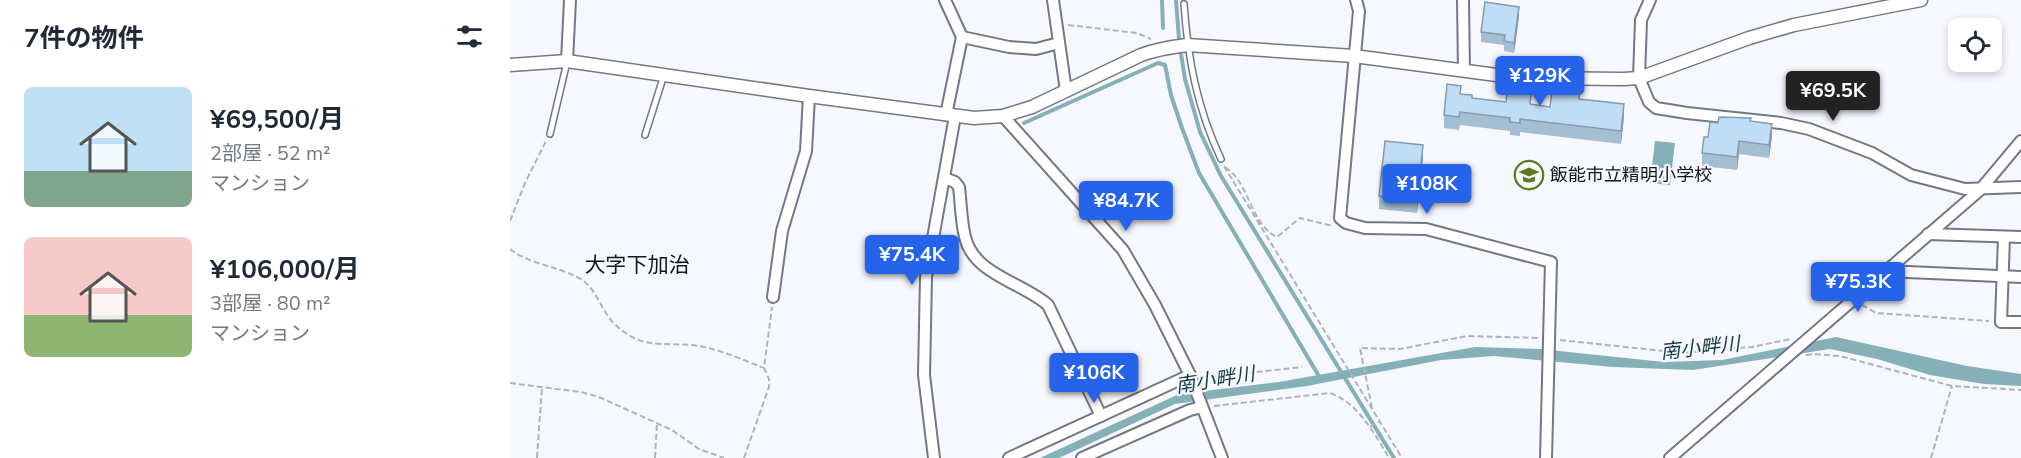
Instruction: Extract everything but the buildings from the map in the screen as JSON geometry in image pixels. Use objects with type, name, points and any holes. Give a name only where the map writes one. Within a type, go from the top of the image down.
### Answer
[{"type":"street","points":[[567,60],[570,0]]},
{"type":"street","points":[[934,458],[924,375],[926,277],[944,178],[950,115],[962,37],[945,0]]},
{"type":"street","points":[[1053,0],[1066,91]]},
{"type":"street","points":[[1356,0],[1359,11],[1340,218],[1346,224],[1365,228],[1426,229],[1551,262],[1546,458]]},
{"type":"street","points":[[1463,0],[1464,71]]},
{"type":"street","points":[[1650,0],[1641,20],[1639,78],[1649,102],[1656,108],[1688,114],[1781,123],[1809,129],[1872,153],[1911,175],[1965,189],[2021,187]]},
{"type":"street","points":[[510,65],[567,60],[974,118],[1003,116],[1032,107],[1159,48],[1187,45],[1354,56],[1536,79],[1639,78],[1749,38],[1794,25],[1916,0]]},
{"type":"street","points":[[962,37],[1036,50],[1059,43]]},
{"type":"street","points":[[773,297],[782,231],[806,151],[809,96]]},
{"type":"street","points":[[1003,116],[1123,250],[1155,305],[1191,380],[1222,458]]},
{"type":"street","points":[[1670,458],[1980,190],[2021,141]]},
{"type":"street","points":[[944,178],[955,182],[959,187],[964,237],[969,249],[977,261],[986,268],[1034,294],[1048,305],[1101,416]]},
{"type":"street","points":[[1928,234],[2021,237]]},
{"type":"street","points":[[2004,237],[2001,322],[2021,322]]},
{"type":"street","points":[[1885,271],[2021,277]]},
{"type":"street","points":[[1009,458],[1101,416],[1191,380]]},
{"type":"street","points":[[1082,458],[1201,405]]},
{"type":"lane","points":[[1184,4],[1191,72],[1202,112],[1221,159]]},
{"type":"lane","points":[[550,134],[567,60]]},
{"type":"lane","points":[[645,135],[665,74]]},
{"type":"path","points":[[1056,24],[1137,33],[1171,47]]},
{"type":"path","points":[[510,221],[525,183],[550,134]]},
{"type":"path","points":[[1221,159],[1402,458]]},
{"type":"path","points":[[1224,166],[1236,178],[1270,234],[1277,237],[1300,218],[1332,227],[1340,218]]},
{"type":"path","points":[[510,249],[587,283],[616,327],[634,338],[646,343],[701,346],[765,368]]},
{"type":"path","points":[[744,458],[769,387],[769,378],[765,368],[773,297]]},
{"type":"path","points":[[1852,299],[1876,313],[2001,322]]},
{"type":"path","points":[[1372,408],[1360,348],[1400,349],[1467,336],[1549,338],[1682,353],[1752,347],[1793,339]]},
{"type":"path","points":[[1803,356],[1813,354],[1840,356],[1952,386],[2021,390]]},
{"type":"path","points":[[1191,380],[1302,367]]},
{"type":"path","points":[[510,383],[581,392],[599,397],[672,430],[699,449],[724,458]]},
{"type":"path","points":[[1931,458],[1952,386]]},
{"type":"path","points":[[537,458],[542,387]]},
{"type":"path","points":[[1201,405],[1330,393],[1340,396],[1371,427],[1389,458]]},
{"type":"path","points":[[1371,427],[1379,422]]},
{"type":"path","points":[[655,458],[657,423]]},
{"type":"water","points":[[1655,141],[1675,143],[1670,185],[1650,183]]},
{"type":"water","points":[[1836,337],[1967,366],[2021,374],[2021,386],[1984,384],[1930,375],[1877,359],[1830,349],[1693,370],[1613,367],[1494,356],[1441,360],[1307,386],[1175,404],[1059,458],[1040,458],[1179,394],[1279,382],[1475,347],[1540,349],[1664,362],[1722,360]]},
{"type":"waterway","points":[[1162,0],[1163,28]]},
{"type":"waterway","points":[[1176,0],[1179,39]]},
{"type":"waterway","points":[[1181,54],[1185,79],[1200,132],[1221,176],[1394,458]]},
{"type":"waterway","points":[[1024,123],[1158,63],[1165,65],[1171,95],[1199,173],[1320,378]]},
{"type":"place","name":"飯能市立精明小学校","points":[[1529,175]]},
{"type":"district","name":"大字下加治","points":[[637,265]]},
{"type":"water label","name":"南小畔川","points":[[1700,348]]},
{"type":"water label","name":"南小畔川","points":[[1215,380]]}]
